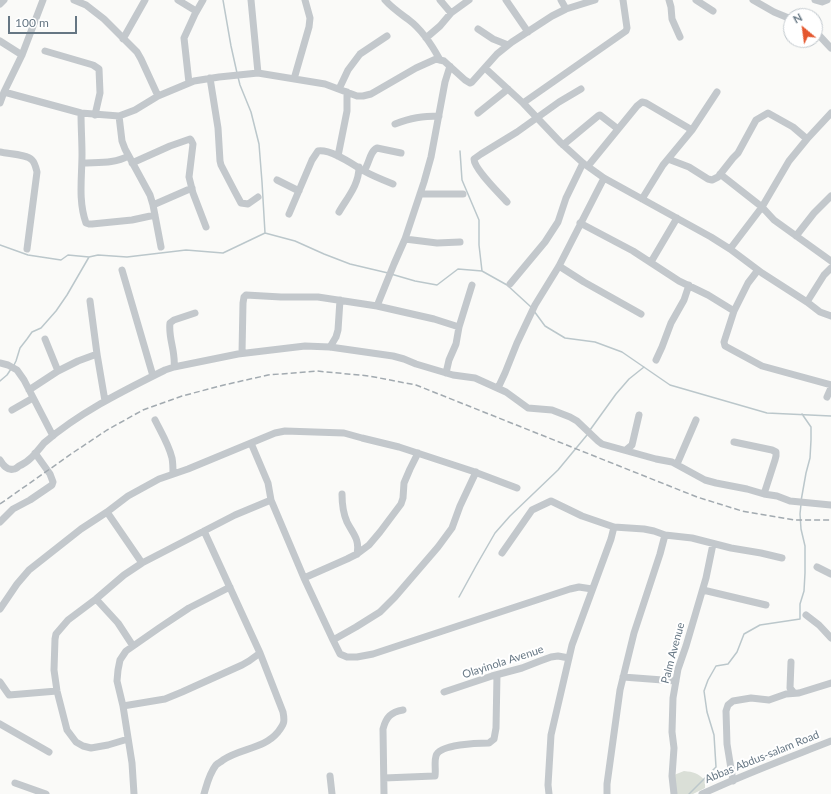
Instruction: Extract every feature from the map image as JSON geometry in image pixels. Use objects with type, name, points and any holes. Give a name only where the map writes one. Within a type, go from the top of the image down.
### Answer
[{"type":"street","points":[[0,4],[4,0]]},
{"type":"street","points":[[0,101],[22,54],[43,0]]},
{"type":"street","points":[[74,0],[88,3],[122,39],[137,52],[158,96]]},
{"type":"street","points":[[122,39],[145,0]]},
{"type":"street","points":[[178,0],[196,11]]},
{"type":"street","points":[[189,83],[184,38],[196,11],[203,0]]},
{"type":"street","points":[[252,0],[258,73]]},
{"type":"street","points":[[294,79],[309,27],[310,18],[305,0]]},
{"type":"street","points":[[385,0],[410,21],[426,38],[440,60]]},
{"type":"street","points":[[440,0],[451,13]]},
{"type":"street","points":[[426,38],[440,26],[451,13],[469,0]]},
{"type":"street","points":[[506,0],[528,32]]},
{"type":"street","points":[[561,0],[566,9]]},
{"type":"street","points":[[523,103],[626,31],[627,28],[622,0]]},
{"type":"street","points":[[669,0],[672,19],[680,37]]},
{"type":"street","points":[[696,0],[713,11]]},
{"type":"street","points":[[753,0],[783,16]]},
{"type":"street","points":[[815,0],[822,2],[828,0]]},
{"type":"street","points":[[4,92],[81,113],[119,116],[128,113],[158,96],[189,83],[219,76],[258,73],[325,84],[357,96],[366,96],[436,59],[444,61],[470,83],[508,44],[552,16],[566,9],[590,1]]},
{"type":"street","points":[[478,29],[493,39],[508,44]]},
{"type":"street","points":[[338,156],[347,112],[343,90],[348,70],[360,54],[387,36]]},
{"type":"street","points":[[493,39],[499,52]]},
{"type":"street","points":[[823,40],[831,48]]},
{"type":"street","points":[[0,41],[22,54]]},
{"type":"street","points":[[44,50],[93,65],[99,69],[100,93],[95,115]]},
{"type":"street","points":[[378,306],[384,287],[405,239],[420,194],[431,157],[450,66]]},
{"type":"street","points":[[485,68],[523,103],[563,144],[585,164],[604,178],[711,237],[820,312],[831,316]]},
{"type":"street","points":[[210,78],[218,128],[221,165],[241,203],[248,204],[258,197]]},
{"type":"street","points":[[478,112],[508,89]]},
{"type":"street","points":[[507,202],[478,169],[474,159],[581,89]]},
{"type":"street","points":[[642,199],[663,164],[692,130],[717,92]]},
{"type":"street","points":[[510,284],[545,242],[558,222],[566,198],[585,164],[640,103],[643,102],[692,130]]},
{"type":"street","points":[[81,113],[81,197],[86,223],[92,224],[132,220],[155,215]]},
{"type":"street","points":[[668,158],[690,167],[712,180],[720,174],[738,153],[756,120],[768,113],[792,127],[807,139]]},
{"type":"street","points":[[730,249],[762,207],[789,161],[831,113]]},
{"type":"street","points":[[563,144],[600,115],[618,129]]},
{"type":"street","points":[[119,116],[122,141],[128,156],[150,195],[161,247]]},
{"type":"street","points":[[395,124],[420,117],[439,116]]},
{"type":"street","points":[[132,163],[190,139],[193,144],[189,177],[206,227]]},
{"type":"street","points":[[339,212],[356,183],[361,169],[368,162],[373,150],[377,148],[401,153]]},
{"type":"street","points":[[289,214],[312,160],[318,151],[325,151],[338,156],[393,184]]},
{"type":"street","points":[[0,152],[27,157],[36,165],[37,172],[27,249]]},
{"type":"street","points":[[82,163],[115,161],[128,156]]},
{"type":"street","points":[[720,174],[762,207],[774,220],[831,261]]},
{"type":"street","points":[[498,388],[535,305],[559,266],[604,178]]},
{"type":"street","points":[[277,180],[299,191]]},
{"type":"street","points":[[153,205],[192,188]]},
{"type":"street","points":[[420,194],[463,194]]},
{"type":"street","points":[[796,236],[814,213],[831,196]]},
{"type":"street","points":[[651,262],[678,218]]},
{"type":"street","points":[[580,223],[633,251],[679,281],[708,295],[734,312]]},
{"type":"street","points":[[405,239],[418,241],[460,242]]},
{"type":"street","points":[[559,266],[641,314]]},
{"type":"street","points":[[807,302],[824,275],[831,268]]},
{"type":"street","points":[[122,270],[153,376]]},
{"type":"street","points":[[758,270],[748,283],[734,312],[724,342],[725,346],[762,366],[831,385]]},
{"type":"street","points":[[446,373],[456,344],[458,328],[472,285]]},
{"type":"street","points":[[656,360],[671,323],[684,300],[689,285]]},
{"type":"street","points":[[242,353],[243,303],[246,295],[318,297],[340,300],[378,306],[434,319],[458,328]]},
{"type":"street","points":[[330,347],[338,330],[340,300]]},
{"type":"street","points":[[90,301],[105,401]]},
{"type":"street","points":[[174,367],[175,355],[170,331],[170,323],[174,320],[195,313]]},
{"type":"street","points":[[45,339],[58,371]]},
{"type":"street","points":[[0,460],[4,466],[14,470],[30,458],[53,436],[82,416],[105,401],[165,370],[242,353],[305,346],[330,347],[393,356],[446,373],[472,377],[506,392],[528,408],[552,410],[578,421],[602,444],[672,462],[705,480],[716,483],[777,496],[790,501],[831,505]]},
{"type":"street","points":[[29,390],[58,371],[97,354]]},
{"type":"street","points":[[0,363],[11,366],[17,370],[53,436]]},
{"type":"street","points":[[827,397],[831,388]]},
{"type":"street","points":[[12,410],[33,398]]},
{"type":"street","points":[[626,450],[632,445],[639,414]]},
{"type":"street","points":[[155,420],[169,449],[172,460],[173,474]]},
{"type":"street","points":[[677,464],[696,420]]},
{"type":"street","points":[[0,610],[17,584],[30,570],[81,529],[128,496],[159,479],[188,469],[275,433],[285,431],[344,433],[399,446],[476,472],[517,488]]},
{"type":"street","points":[[734,442],[776,452],[775,460],[764,494]]},
{"type":"street","points":[[251,443],[268,483],[271,500],[304,578],[332,640],[340,654],[346,657],[357,657],[381,651],[570,589],[579,587],[592,589]]},
{"type":"street","points":[[0,522],[13,509],[30,500],[52,485],[53,482],[50,474],[35,453]]},
{"type":"street","points":[[304,578],[357,554],[369,545],[401,504],[404,483],[418,453]]},
{"type":"street","points":[[332,640],[380,612],[396,597],[438,548],[452,528],[460,506],[476,472]]},
{"type":"street","points":[[342,494],[345,517],[358,544],[357,554]]},
{"type":"street","points":[[128,739],[92,748],[83,746],[76,742],[67,730],[57,691],[54,670],[56,634],[68,620],[124,575],[142,563],[235,515],[271,500]]},
{"type":"street","points":[[502,553],[532,510],[551,501],[582,516],[614,527],[644,529],[665,535],[684,536],[731,548],[782,558]]},
{"type":"street","points":[[107,512],[142,563]]},
{"type":"street","points":[[549,794],[548,785],[551,735],[572,645],[614,527]]},
{"type":"street","points":[[204,531],[260,653],[283,712],[284,720],[283,726],[274,737],[265,744],[237,753],[217,764],[210,774],[204,794]]},
{"type":"street","points":[[608,794],[607,784],[620,690],[634,633],[665,535]]},
{"type":"street","name":"Palm Avenue","points":[[674,794],[672,776],[674,748],[672,732],[673,698],[678,669],[703,590],[714,544]]},
{"type":"street","points":[[817,567],[831,574]]},
{"type":"street","points":[[134,794],[132,763],[123,706],[117,681],[120,660],[126,651],[189,608],[230,587]]},
{"type":"street","points":[[703,590],[766,604]]},
{"type":"street","points":[[96,599],[118,623],[133,646]]},
{"type":"street","points":[[806,615],[819,625],[831,638]]},
{"type":"street","points":[[123,706],[165,699],[242,665],[260,653]]},
{"type":"street","name":"Olayinola Avenue","points":[[444,692],[522,668],[551,657],[558,656],[570,658]]},
{"type":"street","points":[[791,662],[790,688],[794,693]]},
{"type":"street","points":[[384,778],[435,776],[436,756],[442,750],[457,745],[489,743],[493,741],[496,728],[497,675]]},
{"type":"street","points":[[624,677],[676,681]]},
{"type":"street","points":[[0,682],[9,695],[57,691]]},
{"type":"street","points":[[733,780],[726,744],[726,711],[728,705],[733,701],[751,698],[769,700],[786,694],[831,683]]},
{"type":"street","points":[[384,794],[383,728],[388,717],[395,712],[403,710]]},
{"type":"street","points":[[0,724],[49,752]]},
{"type":"street","name":"Abbas Abdus-salam Road","points":[[702,794],[751,772],[831,741]]},
{"type":"street","points":[[330,776],[332,794]]},
{"type":"street","points":[[15,782],[46,794]]},
{"type":"shaded area","points":[[684,771],[695,773],[705,780],[705,788],[693,794],[674,794],[674,775]]},
{"type":"waterway","points":[[223,0],[237,73]]},
{"type":"waterway","points":[[238,77],[251,112],[259,144],[265,233]]},
{"type":"waterway","points":[[460,151],[462,180],[479,220],[479,245],[482,271]]},
{"type":"waterway","points":[[0,245],[28,255],[61,260],[68,255],[89,257],[98,255],[127,257],[186,250],[223,253],[265,233],[295,241],[350,264],[388,273]]},
{"type":"waterway","points":[[14,365],[20,348],[32,332],[41,328],[56,311],[89,257]]},
{"type":"waterway","points":[[391,274],[415,281],[437,285],[458,269],[482,271],[507,285],[531,307]]},
{"type":"waterway","points":[[534,311],[545,326],[565,338],[595,342],[622,352],[670,385],[767,413],[831,416]]},
{"type":"waterway","points":[[590,430],[616,394],[629,379],[644,367]]},
{"type":"waterway","points":[[0,381],[11,369]]},
{"type":"waterway","points":[[801,501],[810,458],[811,440],[811,427],[802,414]]},
{"type":"waterway","points":[[459,597],[495,533],[510,516],[558,470],[587,435]]},
{"type":"waterway","points":[[689,794],[716,767],[714,735],[707,712],[704,691],[716,666],[728,664],[737,652],[744,634],[760,625],[800,619],[800,604],[804,591],[805,573],[805,546],[801,529],[800,514],[801,504]]},
{"type":"railway","points":[[0,504],[107,430],[143,410],[182,396],[268,375],[317,371],[369,376],[416,385],[697,497],[742,511],[795,520],[831,520]]}]
